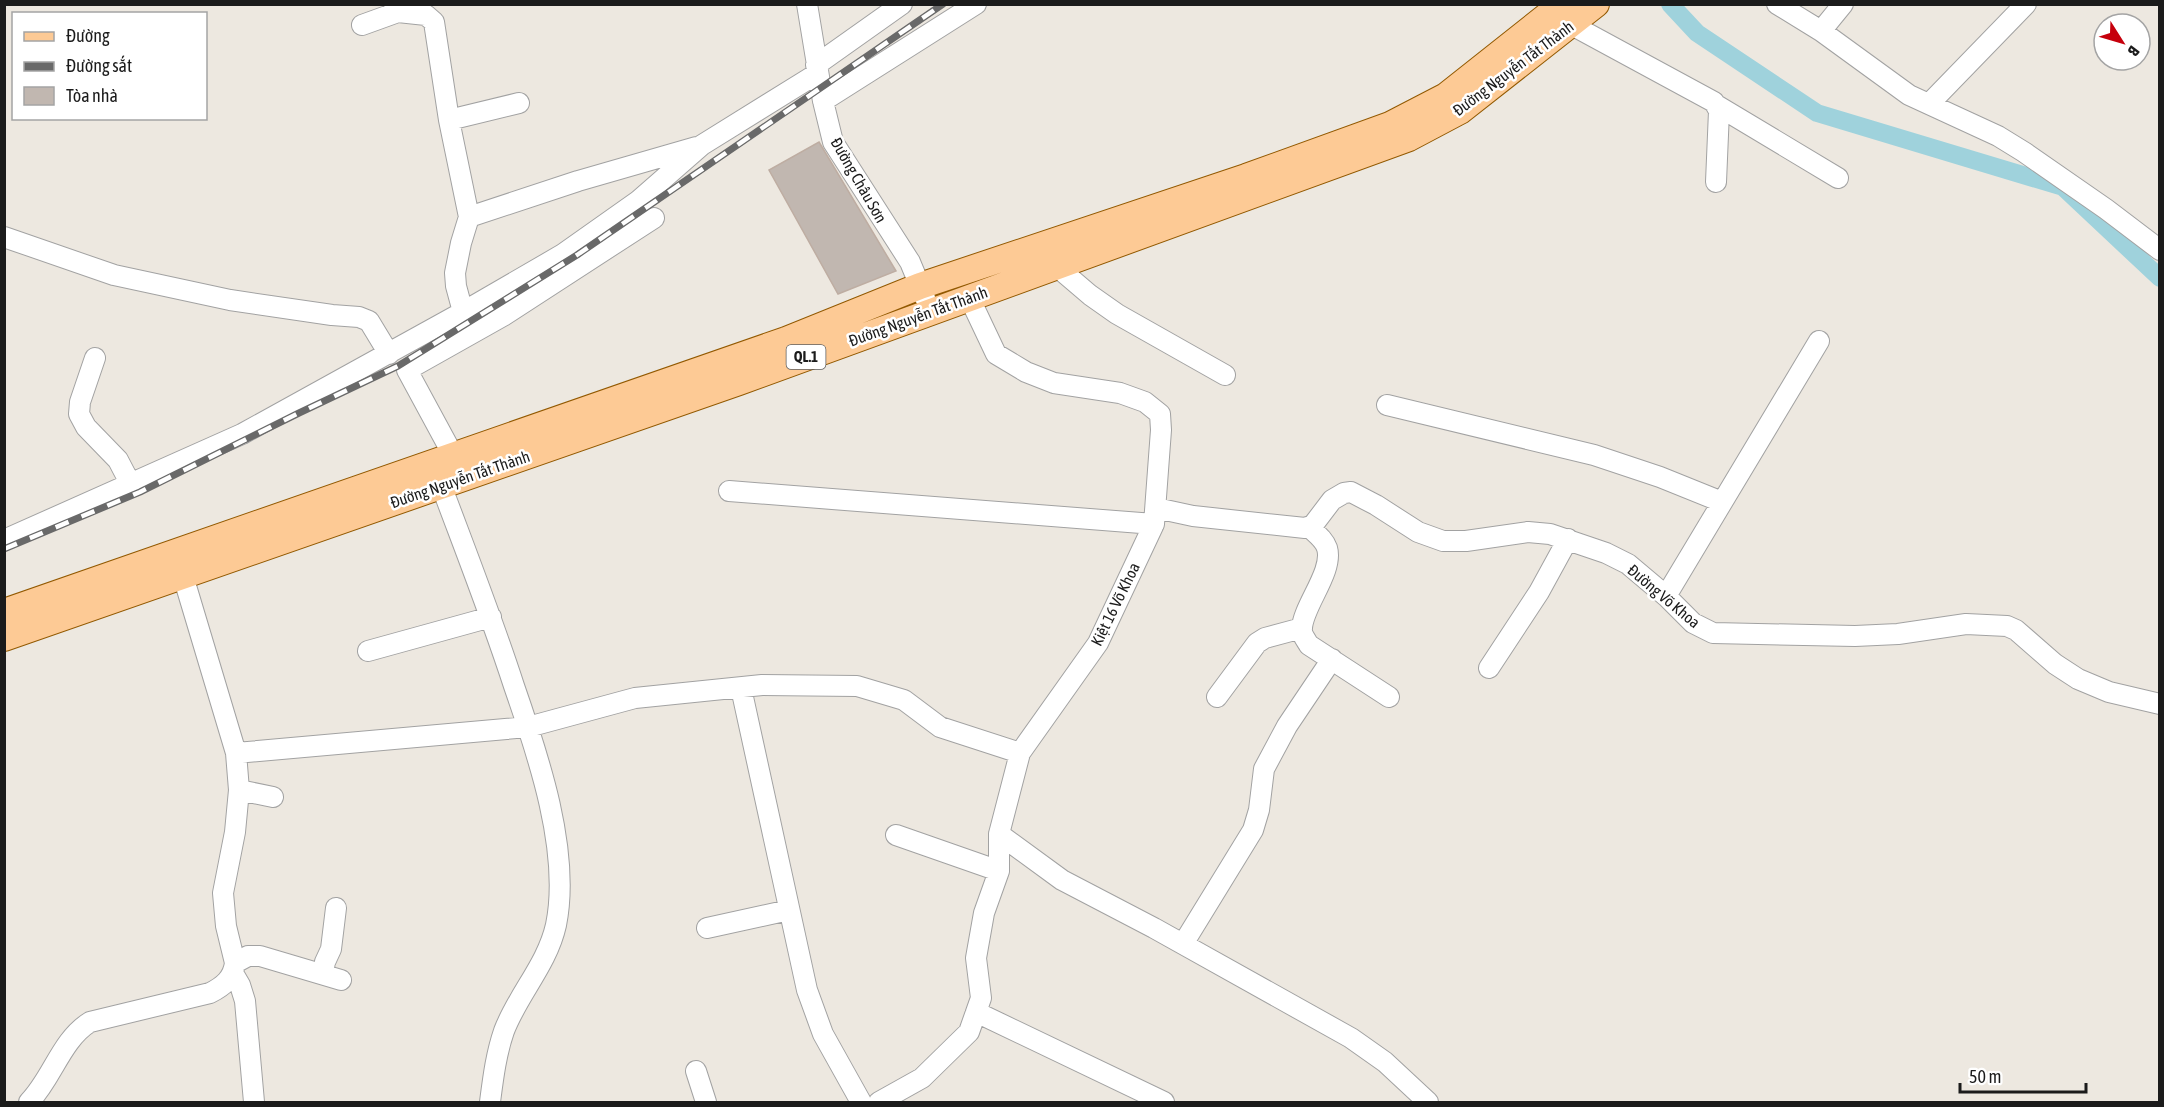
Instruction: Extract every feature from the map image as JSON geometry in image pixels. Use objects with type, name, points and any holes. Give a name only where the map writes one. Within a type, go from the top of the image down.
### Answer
[{"type":"main road","name":"Đường Nguyễn Tất Thành","points":[[4,638],[728,386],[1409,138],[1460,111],[1577,13]]},
{"type":"main road","name":"Đường Nguyễn Tất Thành","points":[[4,612],[786,339],[920,286],[1246,177],[1390,125],[1446,96],[1577,13]]},
{"type":"street","name":"Đường Châu Sơn","points":[[807,4],[823,101],[833,142],[910,262],[930,312]]},
{"type":"street","points":[[4,540],[242,434],[464,312],[563,254],[638,201],[702,145],[817,69],[902,4]]},
{"type":"street","points":[[823,101],[976,4]]},
{"type":"street","points":[[1777,4],[1821,31],[1894,86],[1998,136],[2024,152],[2160,250]]},
{"type":"street","points":[[1821,31],[1843,4]]},
{"type":"street","points":[[1929,104],[2026,4]]},
{"type":"street","points":[[362,25],[396,8],[433,10],[449,120],[469,217],[455,273],[456,286],[464,312]]},
{"type":"street","points":[[1577,13],[1718,106],[1838,178]]},
{"type":"street","points":[[449,120],[519,103]]},
{"type":"street","points":[[1716,183],[1718,106]]},
{"type":"street","points":[[469,217],[578,181],[702,145]]},
{"type":"street","points":[[453,455],[407,370],[503,316],[654,218]]},
{"type":"street","points":[[4,237],[125,277],[231,300],[359,317],[369,321],[389,354]]},
{"type":"street","points":[[1056,266],[1117,314],[1225,375]]},
{"type":"street","points":[[969,297],[996,354],[1026,372],[1054,383],[1120,393],[1145,402],[1160,414],[1155,516]]},
{"type":"street","points":[[1666,596],[1819,341]]},
{"type":"street","points":[[95,358],[80,402],[80,414],[86,427],[118,460],[130,483]]},
{"type":"street","points":[[1387,405],[1594,454],[1722,502]]},
{"type":"street","points":[[441,485],[491,616],[528,727],[552,820],[559,875],[556,925],[550,945],[504,1032],[490,1102]]},
{"type":"street","points":[[729,491],[1155,516],[1193,516],[1296,528],[1309,527],[1322,540],[1328,551],[1323,574],[1302,628],[1305,639],[1310,645],[1389,696]]},
{"type":"street","name":"Đường Võ Khoa","points":[[1309,527],[1332,500],[1350,492],[1376,505],[1418,532],[1443,541],[1528,532],[1540,532],[1568,539],[1618,558],[1649,580],[1701,629],[1727,634],[1855,636],[1898,634],[1966,624],[2007,626],[2016,630],[2055,664],[2078,679],[2109,692],[2160,704]]},
{"type":"street","name":"Kiệt 16 Võ Khoa","points":[[1020,753],[1098,643],[1155,516]]},
{"type":"street","points":[[1489,668],[1539,592],[1568,539]]},
{"type":"street","points":[[183,576],[236,753],[239,790],[235,832],[223,893],[226,926],[234,968],[245,1001],[254,1102]]},
{"type":"street","points":[[368,651],[491,616]]},
{"type":"street","points":[[1217,697],[1257,643],[1264,638],[1302,628]]},
{"type":"street","points":[[1188,936],[1246,843],[1257,821],[1264,769],[1287,726],[1332,659]]},
{"type":"street","points":[[236,753],[528,727],[635,698],[762,686],[857,686],[904,700],[940,727],[1020,753],[999,834],[999,871],[984,913],[976,958],[981,998],[969,1032],[922,1078],[879,1102]]},
{"type":"street","points":[[741,688],[807,990],[823,1034],[861,1102]]},
{"type":"street","points":[[239,790],[273,797]]},
{"type":"street","points":[[999,834],[1062,880],[1188,936],[1351,1038],[1385,1062],[1428,1102]]},
{"type":"street","points":[[896,835],[999,871]]},
{"type":"street","points":[[29,1102],[44,1084],[75,1034],[90,1022],[210,993],[226,983],[234,968],[248,956],[260,956],[332,976],[325,962],[331,949],[336,908]]},
{"type":"street","points":[[707,928],[789,910]]},
{"type":"street","points":[[976,1012],[1164,1102]]},
{"type":"street","points":[[696,1071],[706,1102]]},
{"type":"building","points":[[819,142],[896,271],[838,294],[769,170]]},
{"type":"waterway","points":[[1670,4],[1697,33],[1817,113],[2063,187],[2160,278]]},
{"type":"railway","points":[[4,549],[140,492],[398,366],[577,255],[943,4]]}]
